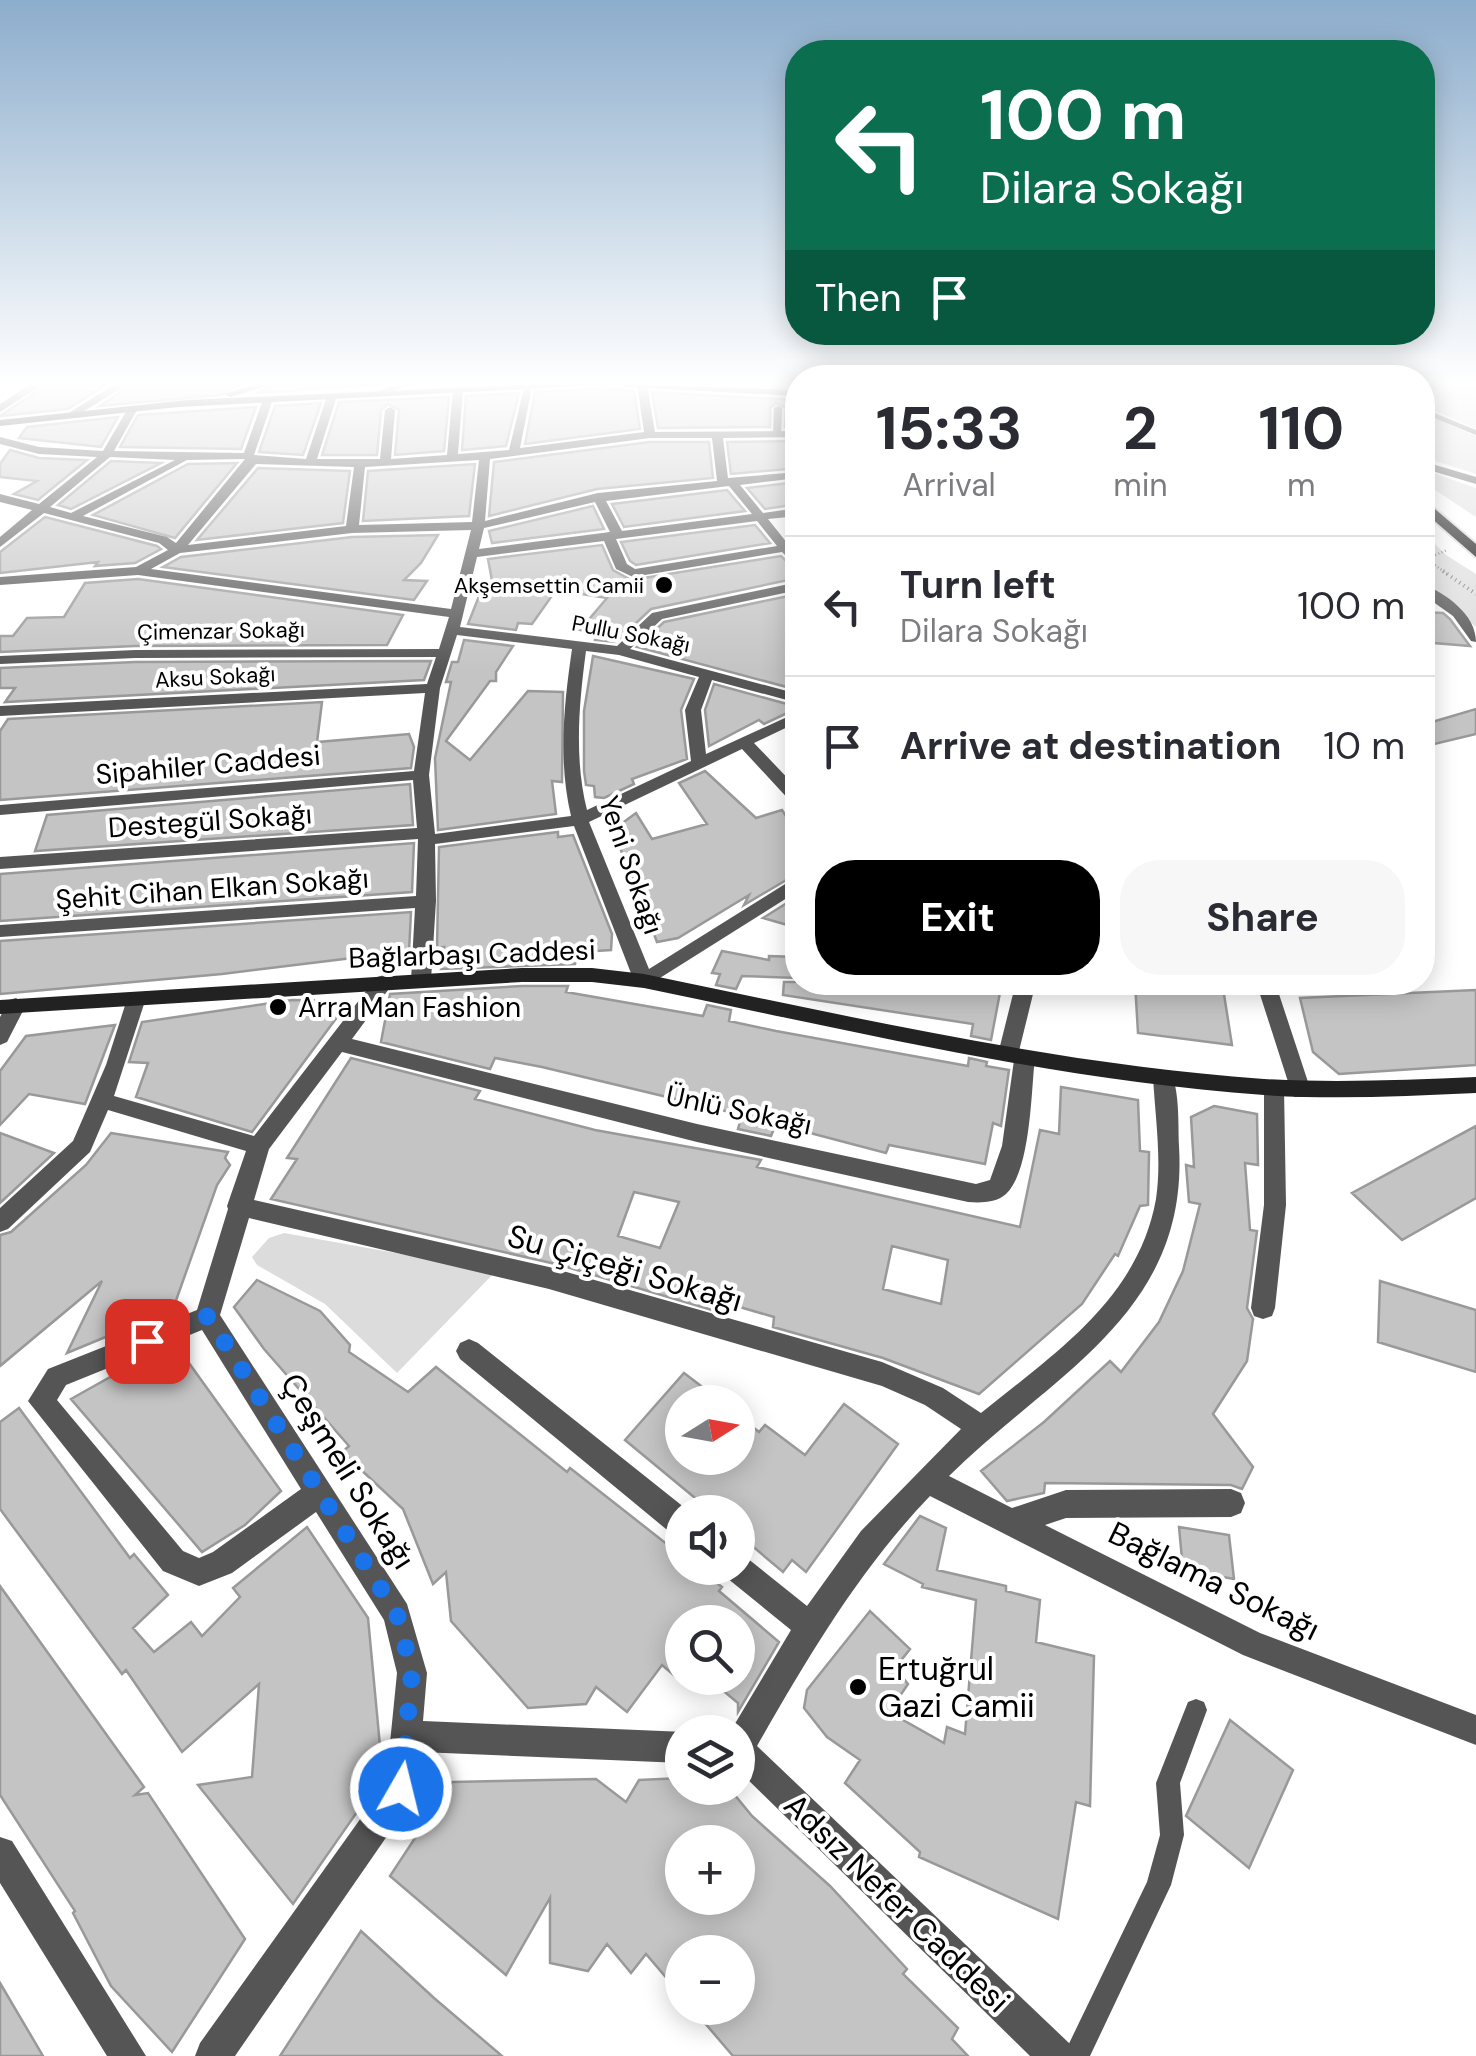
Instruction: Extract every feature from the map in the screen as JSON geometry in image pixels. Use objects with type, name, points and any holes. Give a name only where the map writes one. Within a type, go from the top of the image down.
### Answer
[{"type":"main road","points":[[1435,510],[1474,543]]},
{"type":"street","points":[[0,543],[74,480]]},
{"type":"street","points":[[74,516],[145,480]]},
{"type":"street","points":[[178,550],[233,480]]},
{"type":"street","points":[[352,530],[358,480]]},
{"type":"street","points":[[421,980],[427,901],[421,775],[433,688],[478,526],[483,480]]},
{"type":"street","points":[[0,582],[139,571],[178,550],[352,530],[478,526],[598,497],[748,480]]},
{"type":"street","points":[[727,482],[785,541]]},
{"type":"street","points":[[598,497],[621,566],[633,574],[785,548]]},
{"type":"street","points":[[0,498],[163,540],[178,550]]},
{"type":"street","points":[[471,554],[785,514]]},
{"type":"street","name":"Pullu Sokağı","points":[[139,571],[620,651],[785,696]]},
{"type":"street","points":[[620,651],[657,616],[785,592]]},
{"type":"street","points":[[1435,596],[1458,612],[1476,638]]},
{"type":"street","name":"Yeni Sokağı","points":[[580,646],[574,722],[574,776],[580,820],[644,981]]},
{"type":"street","name":"Çimenzar Sokağı","points":[[0,660],[154,654],[444,652]]},
{"type":"street","points":[[700,764],[693,710],[708,673]]},
{"type":"street","name":"Aksu Sokağı","points":[[0,712],[433,688]]},
{"type":"street","name":"Destegül Sokağı","points":[[0,864],[426,837],[580,820],[785,722]]},
{"type":"street","points":[[744,741],[785,785]]},
{"type":"street","name":"Sipahiler Caddesi","points":[[0,810],[421,775]]},
{"type":"street","points":[[644,981],[785,890]]},
{"type":"street","name":"Şehit Cihan Elkan Sokağı","points":[[0,931],[427,901]]},
{"type":"street","name":"Bağlarbaşı Caddesi","points":[[8,1006],[421,980],[592,975],[644,981],[1016,1056],[1163,1076],[1302,1090],[1374,1092],[1476,1085]]},
{"type":"street","points":[[322,1491],[222,1562],[199,1572],[174,1561],[41,1401],[57,1377],[208,1316],[259,1146],[384,982]]},
{"type":"street","points":[[1016,1056],[1024,995]]},
{"type":"street","points":[[1269,995],[1302,1090]]},
{"type":"street","points":[[0,1222],[82,1146],[126,1039],[136,998]]},
{"type":"street","points":[[0,1037],[8,1006]]},
{"type":"street","name":"Ünlü Sokağı","points":[[337,1044],[697,1133],[968,1193],[988,1193],[1001,1185],[1010,1162],[1016,1056]]},
{"type":"street","name":"Adsız Nefer Caddesi","points":[[1056,2056],[738,1749],[810,1627],[891,1517],[981,1428],[1092,1340],[1144,1270],[1167,1203],[1163,1076]]},
{"type":"street","points":[[1263,1308],[1275,1205],[1274,1088]]},
{"type":"street","points":[[100,1100],[259,1146]]},
{"type":"street","name":"Su Çiçeği Sokağı","points":[[238,1206],[550,1278],[882,1374],[952,1404],[981,1428]]},
{"type":"street","name":"Çeşmeli Sokağı","points":[[208,1316],[397,1614],[412,1672],[401,1789],[213,2056]]},
{"type":"street","points":[[469,1351],[665,1510]]},
{"type":"street","name":"Bağlama Sokağı","points":[[928,1480],[1253,1645],[1476,1730]]},
{"type":"street","points":[[1013,1520],[1066,1504],[1231,1504]]},
{"type":"street","points":[[755,1583],[810,1627]]},
{"type":"street","points":[[408,1736],[665,1746]]},
{"type":"street","points":[[0,1853],[128,2056]]},
{"type":"lane","points":[[1076,2056],[1159,1885],[1172,1835],[1168,1783],[1196,1710]]},
{"type":"path","points":[[1435,555],[1474,543]]},
{"type":"path","points":[[1435,565],[1476,594]]},
{"type":"shaded area","points":[[1435,480],[1453,480],[1476,488],[1476,517],[1435,490]]},
{"type":"shaded area","points":[[1435,544],[1476,574],[1476,627],[1435,594]]},
{"type":"shaded area","points":[[284,1233],[496,1271],[397,1373],[325,1304],[257,1265],[252,1257],[269,1238]]},
{"type":"building","points":[[27,480],[63,480],[38,500],[14,494],[37,481]]},
{"type":"building","points":[[88,480],[128,480],[71,509],[58,505]]},
{"type":"building","points":[[158,480],[223,480],[175,538],[93,515]]},
{"type":"building","points":[[248,480],[349,480],[343,523],[197,540]]},
{"type":"building","points":[[367,480],[473,480],[469,516],[363,521]]},
{"type":"building","points":[[492,480],[692,480],[597,489],[489,516]]},
{"type":"building","points":[[785,484],[785,506],[765,509],[747,488]]},
{"type":"building","points":[[727,490],[745,511],[624,527],[612,504]]},
{"type":"building","points":[[593,506],[604,529],[492,543],[489,531]]},
{"type":"building","points":[[45,517],[161,549],[135,563],[95,566],[98,562],[0,573],[0,552]]},
{"type":"building","points":[[755,525],[770,543],[636,565],[621,542]]},
{"type":"building","points":[[438,535],[421,563],[404,580],[427,581],[414,600],[163,567],[181,557],[352,537]]},
{"type":"building","points":[[602,545],[613,570],[631,580],[781,556],[785,560],[785,581],[651,609],[616,642],[595,640],[596,633],[580,630],[607,598],[556,590],[532,624],[518,623],[516,630],[468,624],[483,586],[493,586],[488,559]]},
{"type":"building","points":[[138,579],[403,615],[387,645],[135,646],[0,652],[0,636],[13,636],[27,618],[64,617],[85,583]]},
{"type":"building","points":[[785,597],[785,687],[637,647],[664,622]]},
{"type":"building","points":[[1435,613],[1450,619],[1470,646],[1435,643]]},
{"type":"building","points":[[464,640],[513,646],[496,672],[496,681],[490,681],[446,741],[470,760],[528,691],[563,692],[562,782],[552,781],[556,814],[438,830],[435,758],[451,682],[446,682],[452,662],[458,662]]},
{"type":"building","points":[[593,656],[694,679],[681,710],[687,759],[632,779],[634,784],[604,798],[595,797],[594,786],[586,785],[584,771],[584,711]]},
{"type":"building","points":[[431,661],[424,680],[5,702],[15,688],[0,688],[0,668],[135,662]]},
{"type":"building","points":[[714,684],[785,703],[785,714],[764,724],[759,720],[709,746],[705,710]]},
{"type":"building","points":[[322,702],[317,742],[409,734],[414,747],[411,768],[0,800],[0,731],[8,719]]},
{"type":"building","points":[[1476,709],[1476,734],[1435,744],[1435,721]]},
{"type":"building","points":[[705,771],[756,818],[782,810],[785,881],[744,905],[749,895],[678,938],[657,942],[613,830],[636,813],[652,839],[707,824],[679,783]]},
{"type":"building","points":[[410,784],[413,825],[35,851],[47,815]]},
{"type":"building","points":[[558,832],[558,837],[573,835],[612,934],[611,950],[579,952],[575,964],[441,969],[444,947],[437,948],[439,847]]},
{"type":"building","points":[[414,843],[412,892],[0,921],[0,874]]},
{"type":"building","points":[[785,904],[785,924],[763,918]]},
{"type":"building","points":[[411,912],[409,951],[398,952],[399,944],[393,953],[222,974],[0,994],[0,941]]},
{"type":"building","points":[[722,951],[769,960],[769,956],[785,957],[785,978],[742,976],[736,989],[716,985],[720,974],[712,973]]},
{"type":"building","points":[[785,982],[785,995],[1000,995],[991,1040],[971,1036],[973,1024],[783,995]]},
{"type":"building","points":[[568,986],[566,992],[703,1016],[707,1005],[731,1010],[729,1021],[776,1031],[968,1066],[969,1058],[987,1062],[986,1066],[1009,1070],[1001,1126],[993,1123],[985,1164],[889,1145],[886,1153],[776,1124],[771,1136],[738,1129],[742,1115],[542,1067],[495,1058],[490,1069],[381,1042],[390,994]]},
{"type":"building","points":[[1476,990],[1476,1065],[1339,1074],[1313,1052],[1300,998],[1435,995],[1435,992]]},
{"type":"building","points":[[1136,995],[1224,995],[1232,1045],[1138,1033]]},
{"type":"building","points":[[292,1000],[349,1001],[252,1132],[136,1097],[148,1063],[129,1062],[142,1022]]},
{"type":"building","points":[[115,1025],[85,1104],[29,1094],[0,1125],[0,1071],[26,1036]]},
{"type":"building","points":[[351,1058],[480,1091],[475,1099],[595,1130],[761,1160],[757,1167],[1020,1227],[1040,1130],[1059,1134],[1061,1087],[1138,1100],[1140,1151],[1149,1152],[1148,1205],[1140,1206],[1118,1256],[1115,1254],[1082,1304],[979,1394],[883,1358],[773,1327],[774,1317],[726,1303],[722,1313],[560,1265],[271,1199],[297,1159],[287,1158]],"holes":[[[634,1192],[679,1202],[660,1248],[618,1236]],[[892,1246],[948,1260],[941,1304],[883,1289]]]},
{"type":"building","points":[[1214,1106],[1257,1114],[1258,1165],[1245,1163],[1250,1230],[1257,1231],[1247,1308],[1253,1319],[1247,1361],[1213,1414],[1253,1467],[1242,1489],[1231,1485],[1045,1483],[1044,1493],[1007,1501],[981,1471],[1044,1422],[1110,1361],[1121,1372],[1159,1322],[1183,1271],[1200,1204],[1189,1202],[1186,1165],[1194,1167],[1191,1117]]},
{"type":"building","points":[[1476,1126],[1476,1198],[1402,1240],[1352,1193]]},
{"type":"building","points":[[0,1133],[54,1153],[0,1203]]},
{"type":"building","points":[[111,1133],[228,1152],[225,1158],[230,1165],[217,1185],[173,1309],[67,1353],[102,1281],[0,1366],[0,1235],[11,1232],[86,1165]]},
{"type":"building","points":[[257,1280],[320,1311],[350,1345],[349,1352],[408,1392],[436,1367],[567,1472],[570,1468],[665,1543],[665,1585],[719,1585],[719,1591],[735,1605],[665,1605],[665,1668],[662,1665],[627,1712],[596,1687],[586,1704],[528,1708],[451,1621],[446,1572],[433,1584],[403,1509],[342,1452],[349,1446],[264,1349],[234,1307]]},
{"type":"building","points":[[1380,1281],[1476,1310],[1476,1372],[1378,1342]]},
{"type":"building","points":[[176,1345],[281,1491],[245,1525],[202,1552],[71,1399],[146,1357]]},
{"type":"building","points":[[684,1373],[700,1385],[673,1385]]},
{"type":"building","points":[[665,1395],[665,1473],[625,1440]]},
{"type":"building","points":[[844,1404],[898,1444],[806,1572],[792,1560],[783,1572],[755,1548],[755,1495],[691,1495],[667,1475],[755,1475],[755,1429],[759,1432],[765,1425],[805,1455]]},
{"type":"building","points":[[19,1408],[130,1558],[134,1554],[168,1595],[133,1628],[154,1652],[191,1622],[202,1636],[240,1597],[233,1588],[307,1527],[368,1618],[380,1746],[357,1812],[293,1904],[198,1785],[252,1777],[259,1684],[182,1752],[126,1670],[122,1674],[0,1509],[0,1422]]},
{"type":"building","points":[[920,1516],[946,1528],[937,1570],[1006,1586],[1006,1591],[1040,1600],[1036,1642],[1094,1656],[1090,1806],[1076,1802],[1058,1919],[919,1857],[920,1852],[845,1783],[860,1760],[827,1737],[804,1708],[807,1690],[870,1611],[910,1649],[895,1668],[908,1684],[889,1712],[944,1743],[947,1727],[965,1734],[976,1600],[922,1587],[923,1584],[884,1564]]},
{"type":"building","points":[[1179,1527],[1229,1535],[1234,1579],[1183,1570]]},
{"type":"building","points":[[0,1586],[144,1787],[135,1795],[148,1793],[245,1939],[172,2052],[111,1986],[75,1911],[0,1795]]},
{"type":"building","points":[[755,1622],[779,1642],[755,1683]]},
{"type":"building","points":[[728,1695],[748,1695],[738,1712],[738,1703]]},
{"type":"building","points":[[1230,1720],[1293,1770],[1249,1868],[1186,1816]]},
{"type":"building","points":[[596,1779],[626,1802],[639,1780],[665,1779],[665,1805],[743,1805],[830,1886],[907,1969],[903,1974],[958,2028],[952,2039],[968,2056],[733,2056],[707,2025],[755,2025],[755,1935],[665,1935],[665,1976],[646,1954],[631,1973],[607,1944],[588,1971],[550,1963],[550,1898],[506,1975],[390,1876],[452,1782]]},
{"type":"building","points":[[361,1931],[434,1998],[502,2056],[280,2056]]},
{"type":"building","points":[[0,1983],[43,2056],[0,2056]]},
{"type":"place","name":"Akşemsettin Camii","points":[[664,585]]},
{"type":"place","name":"Arra Man Fashion","points":[[278,1007]]},
{"type":"place","name":"Ertuğrul Gazi Camii","points":[[858,1687]]},
{"type":"route","points":[[147,1341],[208,1316],[397,1614],[412,1672],[401,1789]]}]
